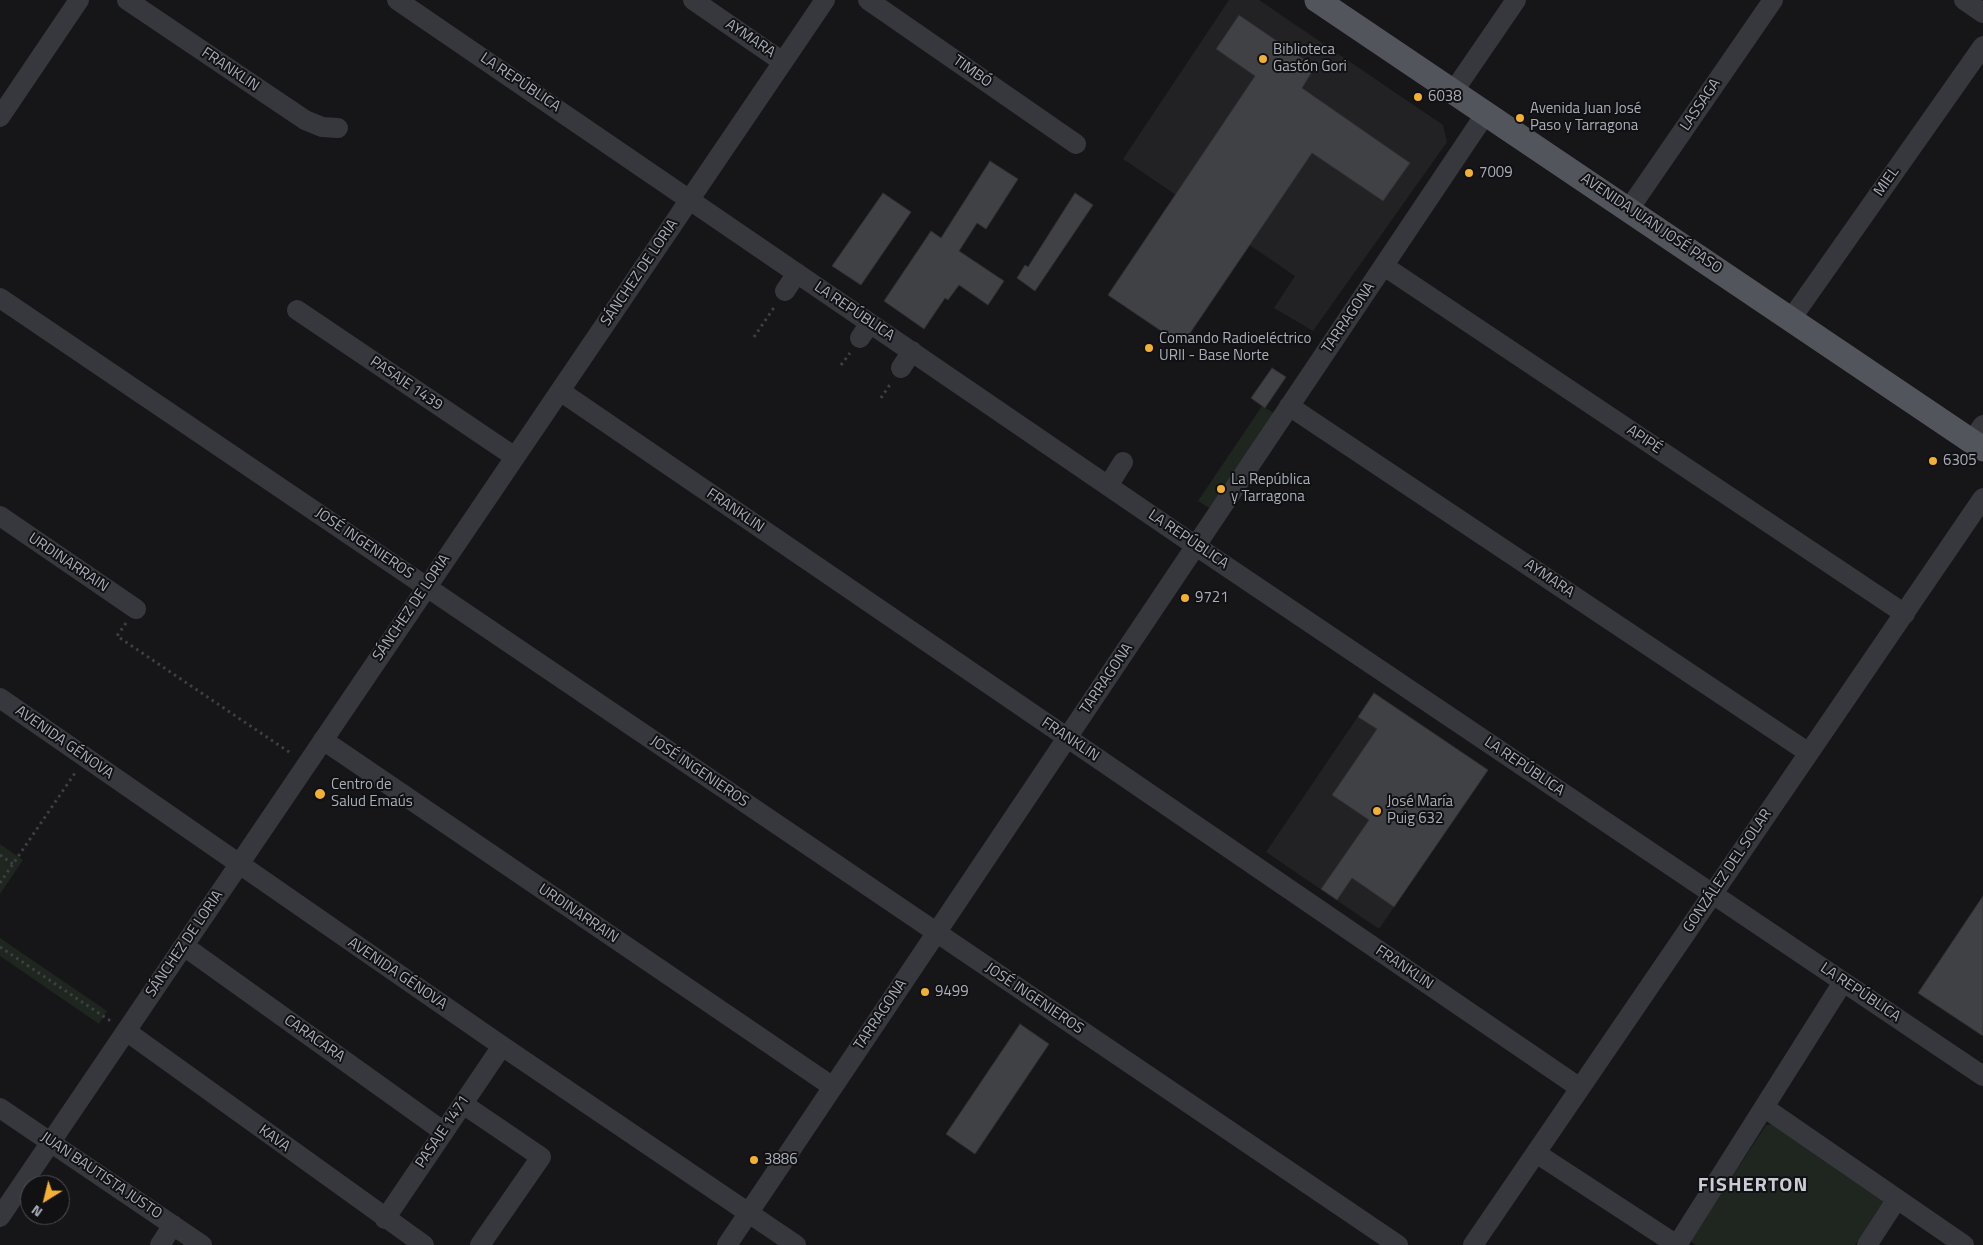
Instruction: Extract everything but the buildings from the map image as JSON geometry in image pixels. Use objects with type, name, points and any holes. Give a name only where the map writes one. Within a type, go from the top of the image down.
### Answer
[{"type":"main road","name":"AVENIDA JUAN JOSÉ PASO","points":[[1317,0],[1791,319],[1979,438]]},
{"type":"street","points":[[0,117],[79,0]]},
{"type":"street","name":"FRANKLIN","points":[[127,0],[305,120],[322,126],[338,128]]},
{"type":"street","name":"LA REPÚBLICA","points":[[397,0],[797,273],[865,330],[906,359],[1108,486],[1983,1076]]},
{"type":"street","name":"AYMARA","points":[[693,0],[783,62]]},
{"type":"street","name":"SÁNCHEZ DE LORIA","points":[[0,1217],[825,0]]},
{"type":"street","name":"TIMBÓ","points":[[868,0],[1076,144]]},
{"type":"street","points":[[1453,92],[1516,0]]},
{"type":"street","name":"LASSAGA","points":[[1629,209],[1773,0]]},
{"type":"street","points":[[1964,0],[1983,13]]},
{"type":"street","name":"MIEL","points":[[1791,319],[1983,46]]},
{"type":"street","name":"TARRAGONA","points":[[727,1245],[1486,113]]},
{"type":"street","name":"APIPÉ","points":[[1384,266],[1905,614]]},
{"type":"street","points":[[785,291],[797,273]]},
{"type":"street","name":"JOSÉ INGENIEROS","points":[[0,298],[1398,1245]]},
{"type":"street","name":"PASAJE 1439","points":[[297,310],[515,457]]},
{"type":"street","name":"FRANKLIN","points":[[560,391],[1580,1088]]},
{"type":"street","name":"AYMARA","points":[[1289,406],[1809,752]]},
{"type":"street","points":[[1108,486],[1123,462]]},
{"type":"street","name":"GONZÁLEZ DEL SOLAR","points":[[1473,1245],[1983,498]]},
{"type":"street","name":"URDINARRAIN","points":[[0,516],[136,609]]},
{"type":"street","name":"AVENIDA GÉNOVA","points":[[0,698],[502,1046],[796,1245]]},
{"type":"street","name":"URDINARRAIN","points":[[323,740],[833,1087]]},
{"type":"street","name":"CARACARA","points":[[184,946],[444,1132]]},
{"type":"street","points":[[1536,1153],[1677,1245],[1843,982]]},
{"type":"street","name":"KAVA","points":[[126,1031],[385,1219],[424,1245]]},
{"type":"street","name":"PASAJE 1471","points":[[385,1219],[502,1046]]},
{"type":"street","points":[[463,1104],[541,1157],[480,1245]]},
{"type":"street","name":"JUAN BAUTISTA JUSTO","points":[[0,1108],[202,1245]]},
{"type":"street","points":[[1765,1108],[1964,1245]]},
{"type":"street","points":[[1867,1245],[1897,1199]]},
{"type":"street","points":[[160,1245],[173,1226]]},
{"type":"path","points":[[754,337],[785,291]]},
{"type":"path","points":[[136,609],[117,636],[307,764]]},
{"type":"path","points":[[0,883],[86,758]]},
{"type":"path","points":[[0,855],[13,864]]},
{"type":"path","points":[[0,947],[126,1031]]},
{"type":"shaded area","points":[[1229,0],[1259,0],[1443,125],[1447,142],[1313,331],[1274,308],[1295,276],[1123,159]]},
{"type":"shaded area","points":[[1262,406],[1274,413],[1211,509],[1198,501]]},
{"type":"shaded area","name":"José María Puig 632","points":[[1374,693],[1488,770],[1379,929],[1266,852]]},
{"type":"shaded area","points":[[0,844],[23,860],[0,894]]},
{"type":"shaded area","points":[[0,938],[107,1011],[99,1024],[0,956]]},
{"type":"shaded area","points":[[1776,1124],[1885,1200],[1855,1245],[1696,1245],[1690,1241],[1766,1125]]},
{"type":"place","name":"Biblioteca Gastón Gori","points":[[1263,59]]},
{"type":"place","name":"6038","points":[[1418,97]]},
{"type":"place","name":"Avenida Juan José Paso y Tarragona","points":[[1520,118]]},
{"type":"place","name":"7009","points":[[1469,173]]},
{"type":"place","name":"Comando Radioeléctrico URII - Base Norte","points":[[1149,348]]},
{"type":"place","name":"6305","points":[[1933,461]]},
{"type":"place","name":"La República y Tarragona","points":[[1221,489]]},
{"type":"place","name":"9721","points":[[1185,598]]},
{"type":"place","name":"Centro de Salud Emaús","points":[[320,794]]},
{"type":"place","name":"José María Puig 632","points":[[1377,811]]},
{"type":"place","name":"9499","points":[[925,992]]},
{"type":"place","name":"3886","points":[[754,1160]]},
{"type":"district","name":"FISHERTON","points":[[1753,1186]]}]
